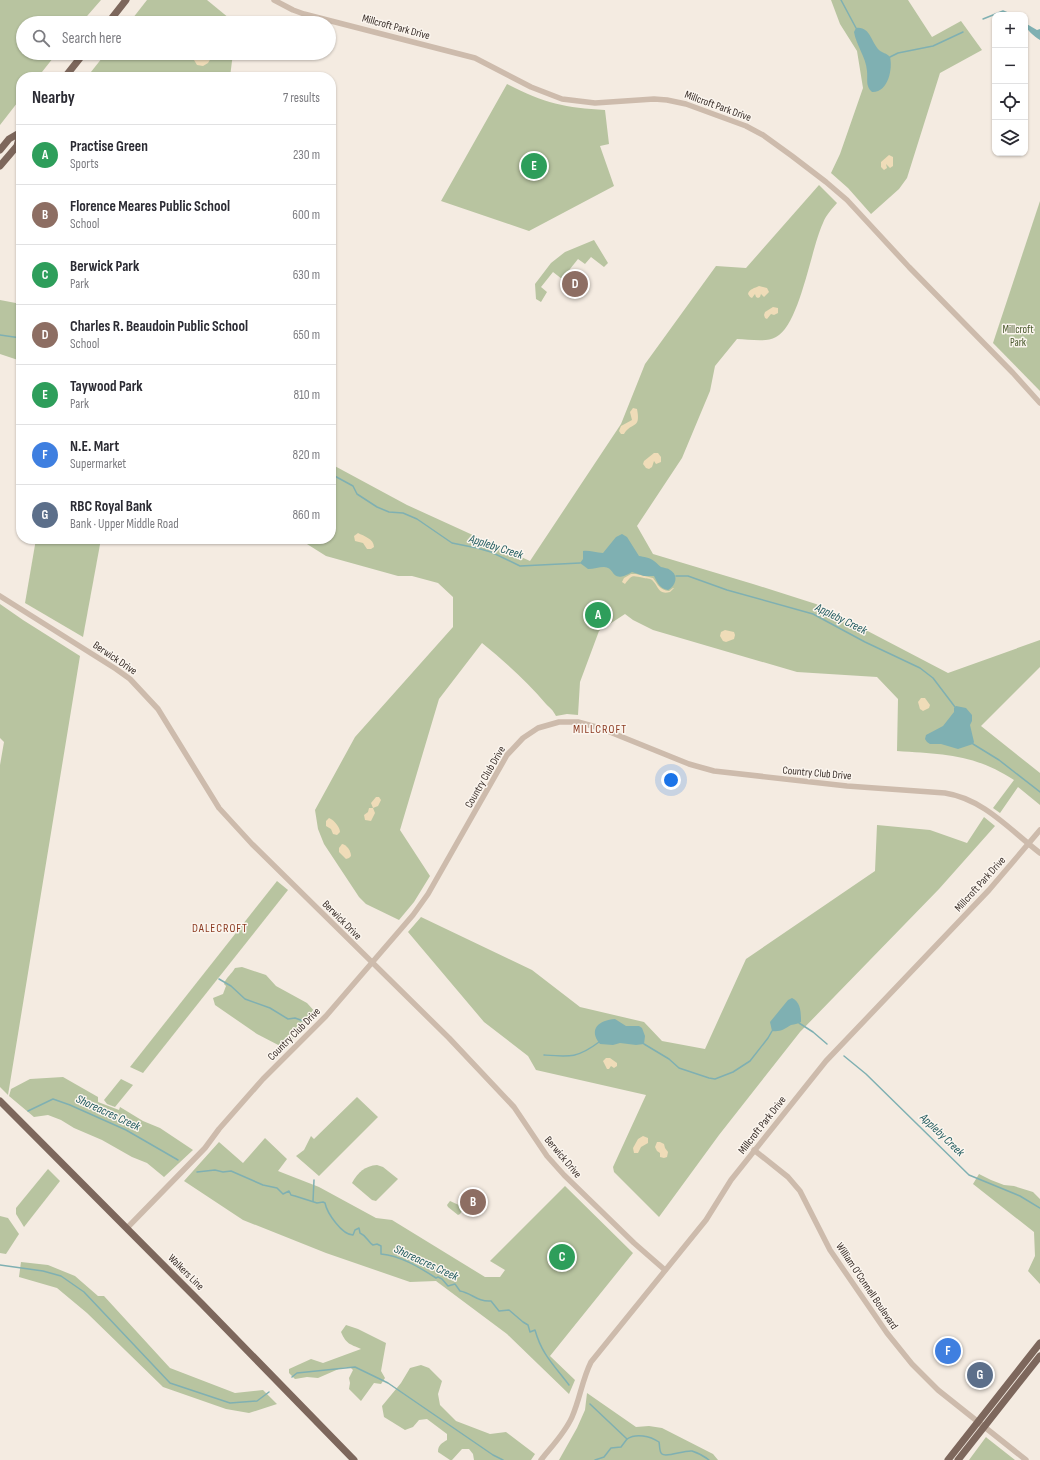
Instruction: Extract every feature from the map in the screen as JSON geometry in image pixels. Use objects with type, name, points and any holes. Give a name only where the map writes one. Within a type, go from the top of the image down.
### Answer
[{"type":"main road","points":[[113,16],[126,0]]},
{"type":"main road","points":[[69,72],[78,60]]},
{"type":"main road","points":[[0,150],[9,139],[16,135]]},
{"type":"main road","points":[[0,166],[16,147]]},
{"type":"main road","name":"Walkers Line","points":[[0,1101],[127,1228],[354,1460]]},
{"type":"main road","points":[[958,1460],[981,1425],[1040,1343]]},
{"type":"main road","points":[[948,1460],[981,1425],[1040,1356]]},
{"type":"street","name":"Millcroft Park Drive","points":[[274,0],[288,8],[312,16]]},
{"type":"street","name":"Millcroft Park Drive","points":[[336,22],[474,58],[530,88],[562,98],[595,103],[654,99],[667,100],[686,104],[746,126],[763,135],[826,182],[847,200],[909,267],[1013,373],[1040,403]]},
{"type":"street","name":"Berwick Drive","points":[[0,596],[130,679],[158,709],[219,808],[252,844],[449,1038],[510,1102],[524,1120],[547,1156],[564,1174],[634,1243],[665,1270]]},
{"type":"street","name":"Country Club Drive","points":[[127,1228],[206,1148],[219,1129],[263,1079],[326,1016],[413,915],[428,894],[510,751],[527,734],[538,728],[566,722],[587,724],[696,767],[720,772],[847,786],[946,792],[970,800],[983,807],[1040,854]]},
{"type":"street","name":"Millcroft Park Drive","points":[[541,1460],[572,1418],[586,1373],[591,1362],[706,1220],[731,1180],[754,1150],[826,1060],[989,890],[1040,830]]},
{"type":"street","name":"William O'Connell Boulevard","points":[[754,1150],[788,1177],[800,1191],[830,1250],[901,1352],[927,1380],[1026,1460]]},
{"type":"green space","points":[[0,0],[101,0],[87,16],[16,16],[16,60],[51,60],[42,72],[16,72],[16,104],[0,125]]},
{"type":"green space","points":[[147,0],[207,0],[226,16],[134,16]]},
{"type":"green space","points":[[831,0],[908,0],[932,37],[961,21],[982,50],[940,73],[907,178],[899,189],[871,214],[848,188],[831,173],[840,154],[863,88],[857,51],[840,24]]},
{"type":"green space","points":[[100,60],[232,60],[231,72],[91,72]]},
{"type":"green space","points":[[507,84],[532,96],[566,106],[605,110],[609,144],[600,146],[614,186],[529,231],[441,201]]},
{"type":"green space","points":[[819,185],[837,203],[827,215],[823,223],[792,318],[784,330],[772,339],[737,339],[715,366],[710,391],[682,458],[637,526],[653,554],[816,604],[948,673],[1040,640],[1040,667],[981,726],[1040,773],[1040,805],[1018,787],[1000,813],[993,808],[1014,780],[999,771],[972,760],[929,753],[897,751],[898,699],[877,677],[797,672],[653,630],[633,620],[625,614],[599,631],[580,682],[578,715],[567,714],[556,716],[554,712],[523,680],[482,643],[439,699],[400,830],[430,876],[414,902],[399,920],[366,904],[359,897],[324,844],[318,829],[315,810],[355,737],[453,627],[453,597],[438,583],[412,576],[398,576],[326,556],[307,544],[336,544],[336,467],[407,505],[530,561],[621,424],[645,364],[716,266],[746,268]]},
{"type":"green space","name":"Millcroft Park","points":[[1040,201],[1040,391],[993,343]]},
{"type":"green space","points":[[594,240],[608,263],[604,267],[591,257],[585,264],[578,259],[562,279],[553,272],[541,287],[547,292],[541,302],[536,299],[535,284],[551,263],[565,252]]},
{"type":"green space","points":[[0,300],[16,303],[16,359],[0,354]]},
{"type":"green space","points":[[35,544],[100,544],[83,637],[25,603]]},
{"type":"green space","points":[[0,604],[80,656],[8,1095],[0,1087],[0,765],[4,742],[0,738]]},
{"type":"green space","points":[[984,817],[995,826],[939,889],[800,1032],[719,1135],[659,1217],[614,1172],[613,1167],[646,1095],[536,1070],[528,1056],[484,1022],[408,932],[421,917],[532,970],[580,1007],[644,1022],[662,1041],[705,1049],[746,959],[875,871],[877,825],[930,830],[967,843]]},
{"type":"green space","points":[[277,881],[288,890],[143,1073],[130,1067]]},
{"type":"green space","points":[[242,967],[266,975],[276,986],[307,1003],[317,1014],[284,1048],[257,1034],[215,1005],[213,998],[223,994],[226,986],[224,984],[226,979],[235,968]]},
{"type":"green space","points":[[63,1077],[98,1097],[98,1102],[119,1110],[120,1107],[143,1121],[160,1128],[193,1150],[164,1177],[147,1163],[132,1157],[102,1140],[74,1128],[61,1120],[48,1115],[34,1117],[9,1096],[11,1089],[30,1079]]},
{"type":"green space","points":[[121,1079],[133,1085],[115,1107],[107,1104],[104,1100]]},
{"type":"green space","points":[[357,1097],[378,1117],[319,1176],[296,1156],[304,1150],[311,1136],[314,1139]]},
{"type":"green space","points":[[265,1138],[287,1159],[278,1171],[319,1187],[376,1218],[392,1220],[485,1277],[500,1277],[505,1270],[490,1261],[565,1186],[633,1253],[550,1356],[575,1380],[569,1394],[507,1334],[436,1281],[410,1282],[326,1253],[243,1220],[184,1181],[219,1142],[243,1163]]},
{"type":"green space","points":[[377,1165],[383,1167],[398,1179],[376,1201],[372,1200],[352,1183],[362,1170]]},
{"type":"green space","points":[[48,1169],[60,1181],[24,1227],[16,1214],[16,1208]]},
{"type":"green space","points":[[979,1174],[1004,1185],[1014,1186],[1033,1192],[1040,1199],[1040,1284],[1028,1271],[1035,1256],[1034,1232],[973,1184]]},
{"type":"green space","points":[[450,1201],[461,1206],[462,1211],[460,1214],[458,1215],[448,1207],[447,1205]]},
{"type":"green space","points":[[0,1216],[8,1218],[19,1234],[6,1254],[0,1253]]},
{"type":"green space","points":[[21,1262],[48,1265],[75,1276],[98,1296],[104,1296],[170,1368],[235,1393],[263,1390],[277,1404],[249,1413],[226,1409],[163,1387],[87,1313],[57,1288],[19,1277]]},
{"type":"green space","points":[[346,1325],[358,1329],[386,1343],[381,1371],[385,1378],[381,1384],[374,1383],[361,1401],[349,1389],[349,1378],[353,1370],[350,1367],[341,1368],[318,1378],[307,1377],[295,1379],[289,1373],[289,1369],[311,1359],[323,1363],[361,1349],[349,1343],[345,1339],[341,1332]]},
{"type":"green space","points":[[421,1365],[429,1368],[442,1381],[438,1394],[440,1405],[456,1421],[490,1434],[506,1432],[535,1454],[531,1460],[474,1460],[473,1454],[469,1449],[462,1449],[452,1460],[450,1460],[438,1452],[442,1443],[447,1440],[447,1434],[427,1419],[419,1420],[413,1427],[405,1430],[384,1417],[382,1406],[401,1383],[410,1368]]},
{"type":"green space","points":[[587,1393],[636,1427],[649,1426],[662,1428],[713,1454],[718,1460],[559,1460],[577,1428],[585,1410]]},
{"type":"green space","points":[[986,1437],[987,1438],[1015,1460],[969,1460]]},
{"type":"sand","points":[[194,60],[210,60],[203,66],[197,65]]},
{"type":"sand","points":[[889,155],[893,157],[893,166],[890,168],[886,164],[887,168],[884,170],[881,167],[881,162]]},
{"type":"sand","points":[[759,286],[767,288],[769,292],[764,297],[761,294],[758,298],[755,294],[752,298],[750,297],[748,294],[750,291]]},
{"type":"sand","points":[[773,307],[778,308],[778,313],[774,315],[771,314],[767,319],[765,318],[765,312]]},
{"type":"sand","points":[[633,408],[637,409],[637,423],[624,434],[621,434],[619,431],[621,426],[632,420],[630,412]]},
{"type":"sand","points":[[654,453],[658,453],[661,457],[661,462],[656,464],[654,461],[652,467],[649,469],[646,468],[643,464],[644,461]]},
{"type":"sand","points":[[358,533],[371,540],[374,547],[367,549],[363,543],[355,541],[354,536]]},
{"type":"sand","points":[[631,574],[653,578],[663,590],[669,591],[674,588],[670,592],[666,593],[659,590],[651,579],[635,576],[631,577],[625,584],[622,582],[624,578]]},
{"type":"sand","points":[[725,630],[734,632],[734,639],[726,642],[723,641],[720,636],[721,632]]},
{"type":"sand","points":[[921,698],[925,698],[930,705],[929,708],[923,711],[920,709],[918,702]]},
{"type":"sand","points":[[376,797],[379,797],[381,800],[378,806],[373,808],[371,803]]},
{"type":"sand","points":[[369,808],[373,808],[375,813],[371,821],[365,820],[364,815],[368,812]]},
{"type":"sand","points":[[329,818],[335,822],[339,828],[340,832],[337,835],[333,834],[331,829],[326,826],[326,821]]},
{"type":"sand","points":[[342,844],[347,847],[351,854],[349,858],[346,859],[339,852],[339,848]]},
{"type":"sand","points":[[606,1058],[610,1058],[617,1063],[617,1066],[614,1068],[611,1066],[607,1069],[603,1061]]},
{"type":"sand","points":[[643,1136],[648,1138],[648,1143],[641,1147],[638,1153],[634,1153],[633,1148],[638,1139]]},
{"type":"sand","points":[[657,1142],[664,1144],[668,1152],[667,1157],[660,1157],[660,1153],[655,1147]]},
{"type":"water","points":[[1028,25],[1037,30],[1040,29],[1040,40],[1033,35],[1029,30]]},
{"type":"water","points":[[856,28],[864,29],[870,35],[876,47],[890,57],[891,68],[886,85],[877,91],[872,92],[868,87],[866,66],[854,32]]},
{"type":"water","points":[[622,534],[627,537],[639,556],[646,557],[661,567],[673,572],[675,575],[675,583],[671,588],[668,590],[663,588],[659,585],[654,576],[644,576],[632,572],[620,577],[608,568],[602,567],[588,569],[580,563],[583,559],[583,551],[603,553],[616,537]]},
{"type":"water","points":[[956,706],[966,708],[972,715],[970,725],[974,742],[973,744],[958,749],[941,744],[930,744],[927,742],[925,739],[926,735],[943,726],[954,712],[954,708]]},
{"type":"water","points":[[792,998],[799,1005],[801,1022],[780,1031],[772,1031],[770,1022],[788,1000]]},
{"type":"water","points":[[615,1019],[626,1026],[639,1026],[642,1028],[645,1036],[644,1044],[600,1044],[595,1034],[597,1026],[604,1021]]},
{"type":"waterway","points":[[841,0],[856,28]]},
{"type":"waterway","points":[[1000,12],[1005,12]]},
{"type":"waterway","points":[[983,19],[992,15]]},
{"type":"waterway","points":[[890,57],[898,53],[933,46],[963,32]]},
{"type":"waterway","name":"Appleby Creek","points":[[0,335],[16,337]]},
{"type":"waterway","name":"Appleby Creek","points":[[336,477],[353,486],[357,494],[377,507],[389,512],[403,513],[417,519],[452,543],[491,552],[520,566],[580,563]]},
{"type":"waterway","name":"Appleby Creek","points":[[676,576],[688,576],[727,590],[813,614],[865,642],[920,668],[933,678],[955,707]]},
{"type":"waterway","name":"Appleby Creek","points":[[973,744],[999,760],[1040,792]]},
{"type":"waterway","name":"Shoreacres Creek","points":[[219,979],[231,986],[245,999],[270,1008],[288,1019],[295,1018],[309,1023]]},
{"type":"waterway","name":"Appleby Creek","points":[[799,1023],[827,1044]]},
{"type":"waterway","name":"Appleby Creek","points":[[644,1044],[669,1059],[679,1068],[715,1079],[733,1072],[750,1061],[772,1031]]},
{"type":"waterway","name":"Appleby Creek","points":[[544,1055],[567,1056],[579,1054],[599,1042]]},
{"type":"waterway","name":"Appleby Creek","points":[[844,1056],[866,1074],[969,1175],[1020,1196],[1040,1208]]},
{"type":"waterway","name":"Shoreacres Creek","points":[[28,1111],[53,1099],[126,1130],[178,1160]]},
{"type":"waterway","name":"Shoreacres Creek","points":[[197,1172],[215,1170],[223,1172],[231,1171],[263,1185],[277,1188],[283,1194],[289,1191],[291,1195],[317,1203],[325,1203],[332,1218],[340,1228],[353,1235],[355,1230],[359,1228],[360,1233],[371,1244],[381,1246],[381,1254],[396,1257],[416,1266],[436,1278],[438,1277],[442,1279],[448,1286],[455,1284],[460,1291],[478,1299],[491,1301],[499,1311],[509,1310],[528,1325],[530,1332],[535,1330],[545,1353],[569,1385]]},
{"type":"waterway","name":"Shoreacres Creek","points":[[313,1201],[314,1180]]},
{"type":"waterway","name":"Shoreacres Creek","points":[[0,1265],[43,1271],[61,1276],[84,1292],[170,1383],[230,1403],[257,1401],[269,1392]]},
{"type":"waterway","name":"Shoreacres Creek","points":[[292,1377],[297,1373],[355,1367],[388,1383],[493,1455],[503,1460]]},
{"type":"waterway","name":"Shoreacres Creek","points":[[590,1404],[627,1439],[635,1436],[651,1438],[659,1442],[660,1452],[664,1455],[692,1451],[709,1460]]},
{"type":"waterway","name":"Shoreacres Creek","points":[[595,1460],[604,1457],[611,1448],[621,1447],[627,1439]]},
{"type":"place","name":"Taywood Park","points":[[534,166]]},
{"type":"place","name":"Charles R. Beaudoin Public School","points":[[575,284]]},
{"type":"place","name":"Practise Green","points":[[598,615]]},
{"type":"place","name":"Florence Meares Public School","points":[[473,1202]]},
{"type":"place","name":"Berwick Park","points":[[562,1257]]},
{"type":"place","name":"N.E. Mart","points":[[948,1351]]},
{"type":"place","name":"RBC Royal Bank","points":[[980,1375]]},
{"type":"district","name":"MILLCROFT","points":[[600,729]]},
{"type":"district","name":"DALECROFT","points":[[220,928]]}]
